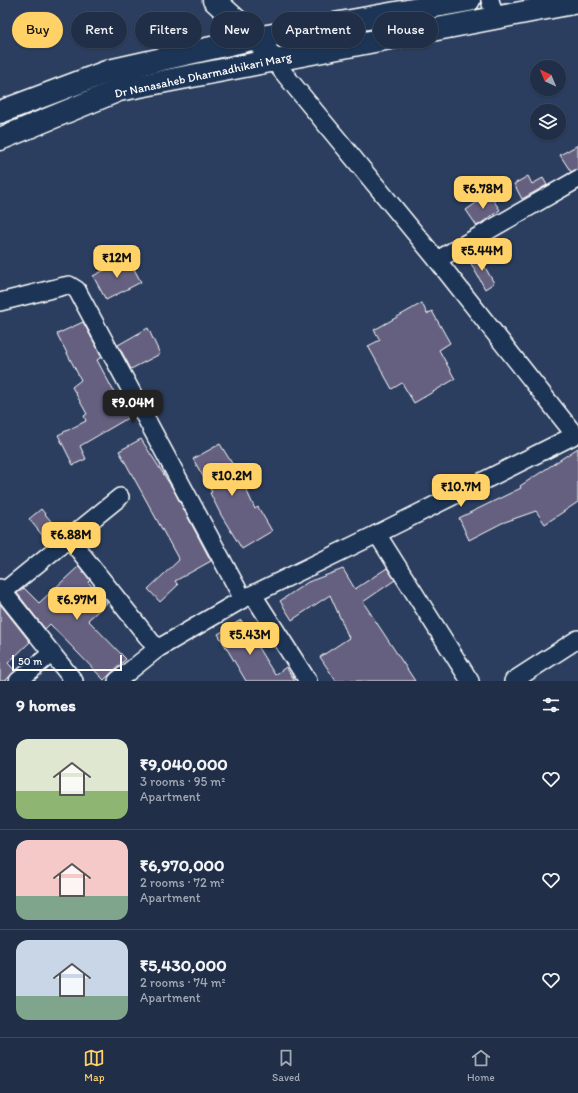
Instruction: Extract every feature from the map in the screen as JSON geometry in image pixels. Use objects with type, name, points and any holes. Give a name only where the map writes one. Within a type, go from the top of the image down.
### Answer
[{"type":"main road","points":[[214,0],[227,12]]},
{"type":"main road","name":"Dr Nanasaheb Dharmadhikari Marg","points":[[264,37],[469,0]]},
{"type":"main road","name":"Dr Nanasaheb Dharmadhikari Marg","points":[[0,139],[119,90],[273,60],[492,9],[578,2]]},
{"type":"main road","name":"Dr Nanasaheb Dharmadhikari Marg","points":[[0,112],[109,71],[211,48]]},
{"type":"main road","points":[[264,48],[273,60]]},
{"type":"street","points":[[117,681],[157,649],[248,597],[577,436],[437,260],[273,60]]},
{"type":"street","points":[[437,260],[578,179]]},
{"type":"street","points":[[0,302],[69,285],[77,290],[248,597],[308,681]]},
{"type":"street","points":[[74,681],[2,590],[120,497]]},
{"type":"street","points":[[377,534],[470,681]]},
{"type":"street","points":[[69,538],[157,649]]},
{"type":"street","points":[[513,681],[578,639]]},
{"type":"street","points":[[18,681],[52,653]]},
{"type":"building","points":[[578,145],[578,169],[571,172],[560,155]]},
{"type":"building","points":[[528,176],[532,184],[543,178],[547,185],[522,199],[514,184]]},
{"type":"building","points":[[489,194],[500,210],[477,226],[466,210]]},
{"type":"building","points":[[478,255],[494,283],[485,289],[469,260]]},
{"type":"building","points":[[128,258],[141,282],[106,300],[93,276]]},
{"type":"building","points":[[422,303],[427,314],[432,311],[450,343],[439,350],[455,379],[414,403],[402,383],[392,389],[368,346],[380,340],[374,330]]},
{"type":"building","points":[[83,322],[102,357],[97,360],[128,418],[80,446],[86,459],[73,465],[58,435],[86,421],[84,416],[87,414],[72,387],[81,380],[57,334]]},
{"type":"building","points":[[148,328],[160,354],[131,369],[118,345]]},
{"type":"building","points":[[141,439],[173,489],[211,561],[175,581],[178,585],[160,602],[148,589],[179,560],[119,451]]},
{"type":"building","points":[[220,444],[241,478],[255,509],[258,507],[272,531],[242,549],[221,515],[210,493],[212,492],[193,459]]},
{"type":"building","points":[[578,448],[578,502],[545,524],[536,511],[502,523],[469,540],[459,518],[521,488],[520,486]]},
{"type":"building","points":[[41,509],[59,531],[47,541],[29,519]]},
{"type":"building","points":[[79,566],[90,580],[88,582],[107,603],[88,620],[126,659],[104,680],[50,624],[45,629],[17,593],[24,588],[39,603]]},
{"type":"building","points":[[387,568],[395,580],[363,602],[415,681],[336,681],[320,657],[349,638],[330,595],[292,620],[280,601],[308,582],[343,569],[355,589]]},
{"type":"building","points":[[0,604],[30,642],[8,663],[15,671],[5,681],[0,681]]},
{"type":"building","points":[[241,620],[275,675],[286,667],[295,681],[246,681],[218,634]]}]
